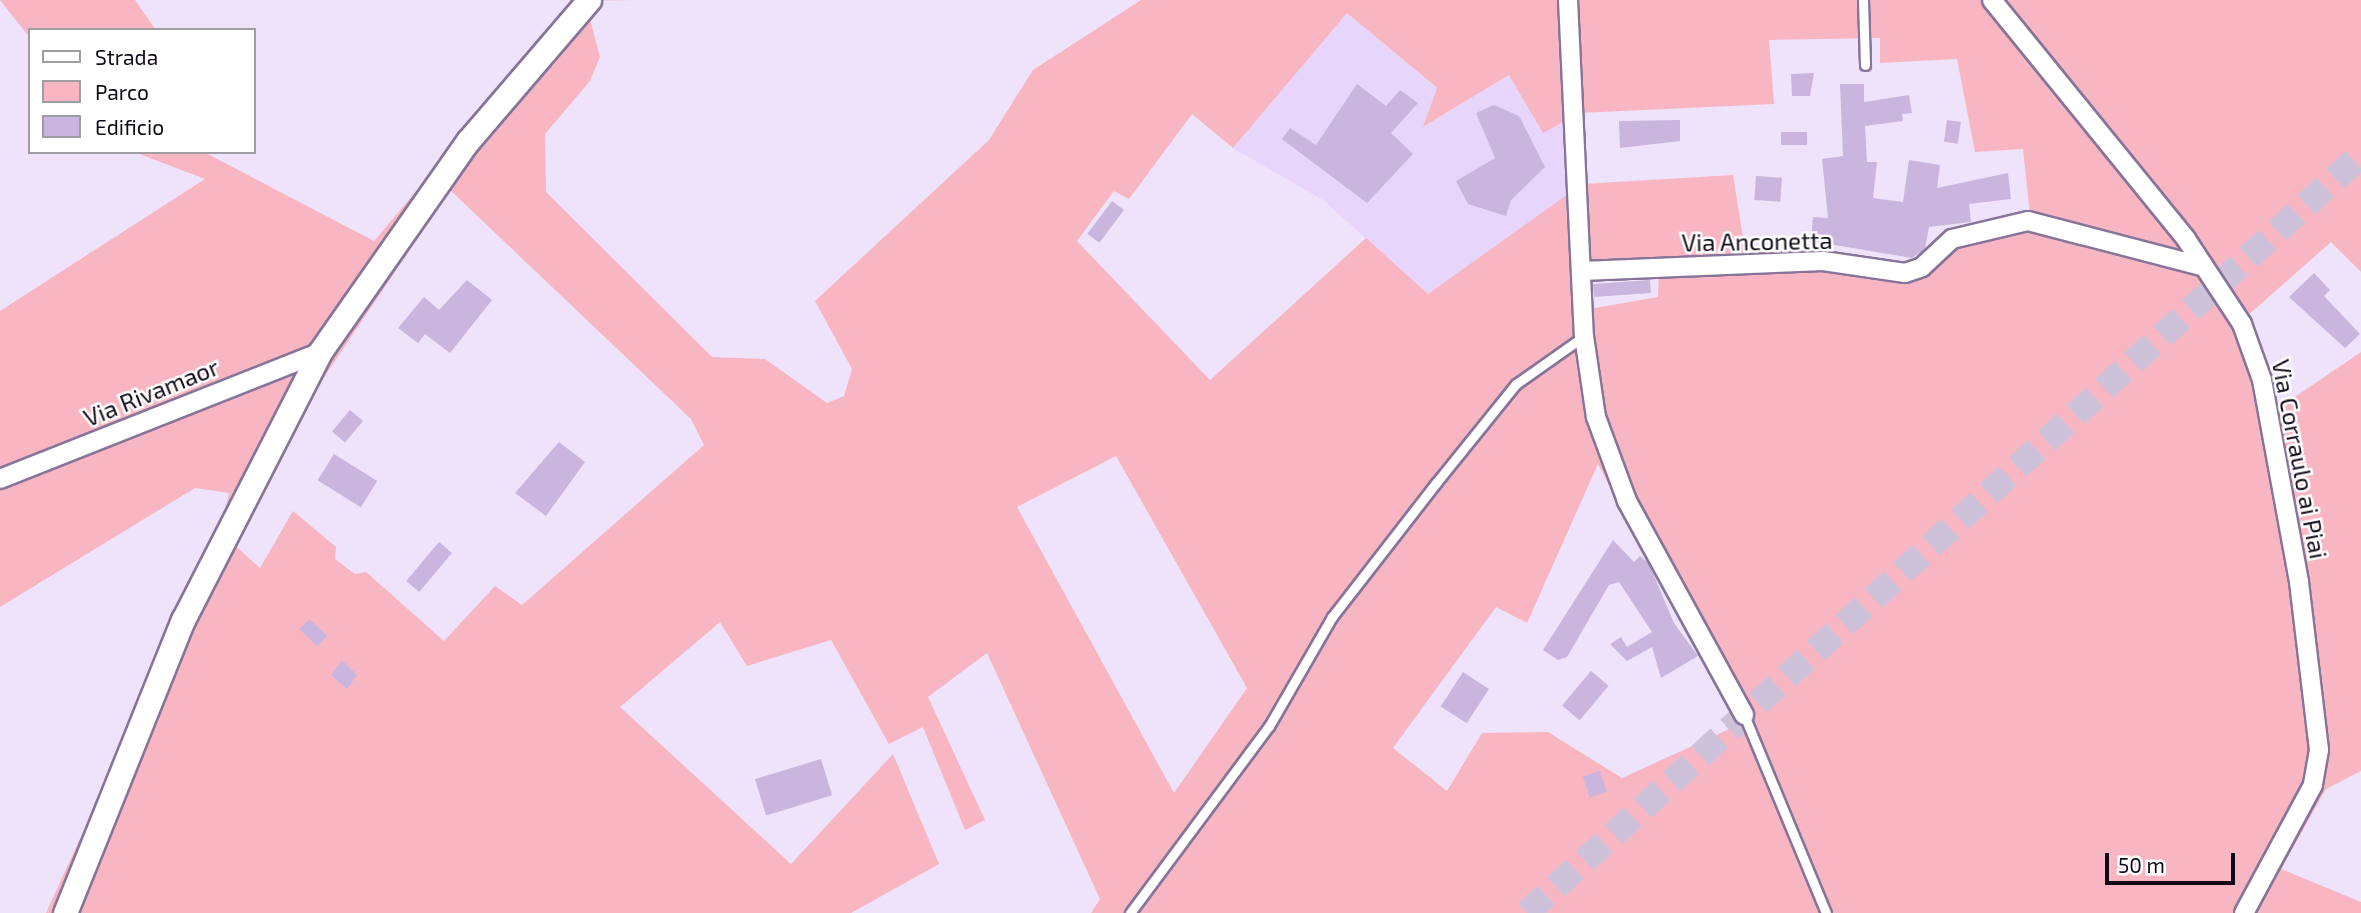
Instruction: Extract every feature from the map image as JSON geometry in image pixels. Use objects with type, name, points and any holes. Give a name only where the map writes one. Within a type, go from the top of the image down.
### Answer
[{"type":"street","points":[[65,913],[183,620],[320,352],[468,141],[589,0]]},
{"type":"street","points":[[1568,0],[1584,336],[1596,417],[1613,472],[1744,715]]},
{"type":"street","name":"Via Corraulo ai Piai","points":[[1992,0],[2204,267],[2242,324],[2262,380],[2319,713],[2312,785],[2245,913]]},
{"type":"street","name":"Via Anconetta","points":[[1582,271],[1823,261],[1905,273],[1922,267],[1952,239],[2028,220],[2204,267]]},
{"type":"street","name":"Via Rivamaor","points":[[0,479],[320,352]]},
{"type":"lane","points":[[1863,0],[1865,65]]},
{"type":"lane","points":[[1130,913],[1269,726],[1332,617],[1436,483],[1516,384],[1584,336]]},
{"type":"lane","points":[[1744,715],[1826,913]]},
{"type":"shaded area","points":[[1347,13],[1437,89],[1424,127],[1509,75],[1579,113],[1582,184],[1428,294],[1323,200],[1233,148]]},
{"type":"green space","points":[[0,0],[135,0],[155,28],[28,28],[28,35]]},
{"type":"green space","points":[[578,0],[585,0],[600,57],[590,81],[545,134],[546,192],[712,357],[765,359],[827,403],[844,396],[852,369],[815,301],[989,140],[1033,70],[1141,0],[2361,0],[2361,272],[2331,242],[2238,324],[2270,414],[2361,352],[2361,771],[2326,789],[2281,869],[2361,902],[2361,913],[1091,913],[1100,899],[987,653],[928,697],[985,820],[965,830],[923,727],[889,744],[831,640],[747,666],[720,622],[620,707],[791,864],[893,754],[939,864],[851,913],[46,913],[220,532],[229,493],[195,488],[0,607],[0,311],[205,179],[139,154],[208,154],[374,241]],"holes":[[[1347,13],[1437,88],[1423,127],[1509,75],[1543,133],[1579,113],[1774,104],[1769,40],[1880,38],[1880,63],[1957,59],[1975,152],[2023,149],[2030,215],[1903,268],[1747,263],[1733,175],[1582,184],[1428,294],[1366,238],[1210,380],[1077,241],[1114,191],[1129,199],[1192,114],[1233,148]],[[450,190],[691,419],[704,445],[522,605],[495,586],[444,641],[366,572],[355,574],[335,559],[336,547],[293,511],[260,568],[220,532]],[[1659,267],[1658,297],[1583,310],[1582,269]],[[1116,456],[1247,688],[1174,793],[1017,507]],[[1598,464],[1738,725],[1622,778],[1548,732],[1482,733],[1447,791],[1393,748],[1496,607],[1527,623]]]},
{"type":"building","points":[[1814,73],[1810,96],[1792,96],[1791,74]]},
{"type":"building","points":[[1357,84],[1386,106],[1400,90],[1418,103],[1391,133],[1413,154],[1367,203],[1282,139],[1290,128],[1316,145]]},
{"type":"building","points":[[1840,84],[1864,84],[1864,102],[1909,95],[1912,113],[1902,114],[1903,121],[1865,126],[1867,162],[1877,162],[1873,198],[1903,202],[1909,160],[1940,165],[1937,188],[2008,173],[2011,199],[1969,204],[1971,222],[1929,227],[1925,249],[1912,258],[1811,241],[1813,217],[1828,218],[1822,159],[1843,156]]},
{"type":"building","points":[[1494,105],[1519,116],[1545,167],[1511,200],[1506,216],[1468,204],[1456,181],[1495,158],[1476,113]]},
{"type":"building","points":[[1680,120],[1680,141],[1620,148],[1619,121]]},
{"type":"building","points":[[1947,120],[1961,122],[1958,144],[1944,142]]},
{"type":"building","points":[[1781,132],[1807,132],[1807,145],[1781,145]]},
{"type":"building","points":[[1756,176],[1782,178],[1780,202],[1754,200]]},
{"type":"building","points":[[1112,201],[1124,210],[1099,243],[1087,234]]},
{"type":"building","points":[[2314,273],[2330,290],[2324,296],[2360,334],[2345,348],[2289,297]]},
{"type":"building","points":[[467,280],[492,300],[450,353],[425,334],[418,343],[398,328],[424,297],[439,310]]},
{"type":"building","points":[[1650,280],[1651,293],[1594,297],[1593,284]]},
{"type":"building","points":[[350,410],[363,421],[345,442],[332,431]]},
{"type":"building","points":[[559,442],[585,462],[546,516],[515,493]]},
{"type":"building","points":[[334,454],[377,481],[361,507],[318,480]]},
{"type":"building","points":[[1613,540],[1634,562],[1640,556],[1649,564],[1674,623],[1698,656],[1661,678],[1652,647],[1627,661],[1610,644],[1621,637],[1627,647],[1652,632],[1619,582],[1609,585],[1567,657],[1558,660],[1543,650]]},
{"type":"building","points":[[439,542],[452,553],[419,592],[406,581]]},
{"type":"building","points":[[309,619],[327,636],[318,646],[299,629]]},
{"type":"building","points":[[342,660],[357,675],[347,689],[331,675]]},
{"type":"building","points":[[1591,671],[1609,686],[1580,720],[1562,705]]},
{"type":"building","points":[[1463,672],[1489,689],[1467,723],[1441,706]]},
{"type":"building","points":[[821,759],[832,795],[766,816],[755,779]]},
{"type":"building","points":[[1600,771],[1607,792],[1590,797],[1583,777]]},
{"type":"tunnel","points":[[1527,913],[2361,155]]}]
